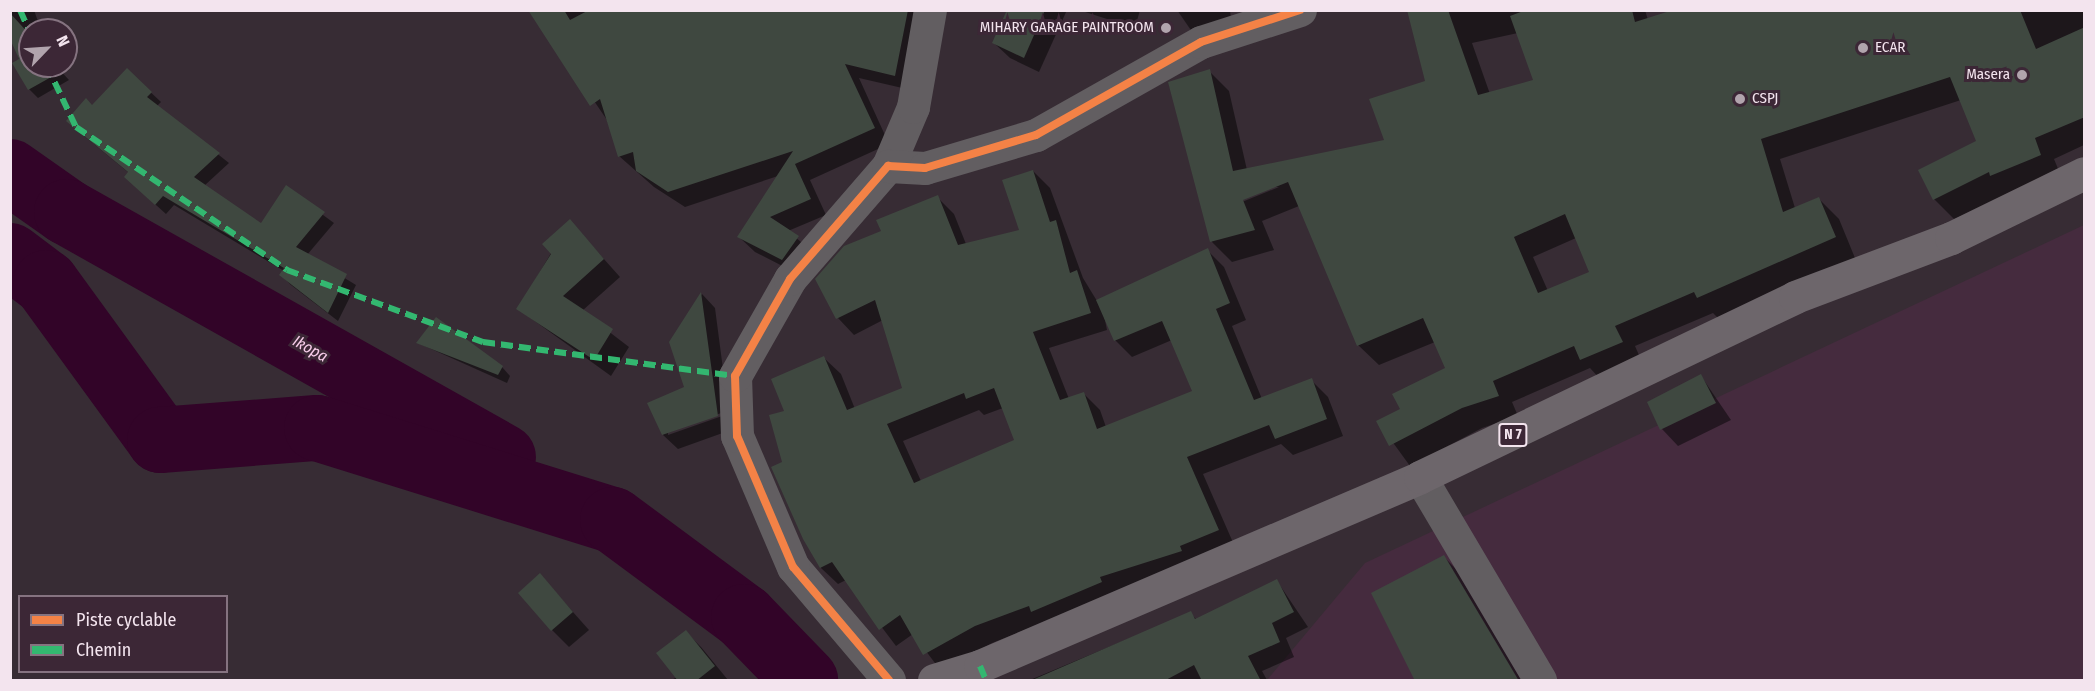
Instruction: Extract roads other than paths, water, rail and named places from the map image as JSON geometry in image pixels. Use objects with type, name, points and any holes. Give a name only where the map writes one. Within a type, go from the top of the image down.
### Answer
[{"type":"main road","name":"N 7","points":[[934,681],[991,662],[1420,477],[1619,386],[1796,297],[1951,238],[2085,173]]},
{"type":"street","points":[[889,681],[793,567],[737,436],[735,376],[790,279],[888,166],[913,107],[930,10]]},
{"type":"street","points":[[888,166],[925,168],[1036,135],[1201,42],[1300,10]]},
{"type":"street","points":[[1420,477],[1540,681]]},
{"type":"waterway","name":"Ikopa","points":[[10,172],[67,212],[503,457]]},
{"type":"waterway","points":[[10,256],[46,283],[160,440],[317,428],[613,520],[744,617],[805,680]]},
{"type":"place","name":"MIHARY GARAGE PAINTROOM","points":[[1166,28]]},
{"type":"place","name":"ECAR","points":[[1863,48]]},
{"type":"place","name":"Masera","points":[[2022,75]]},
{"type":"place","name":"CSPJ","points":[[1740,99]]}]
